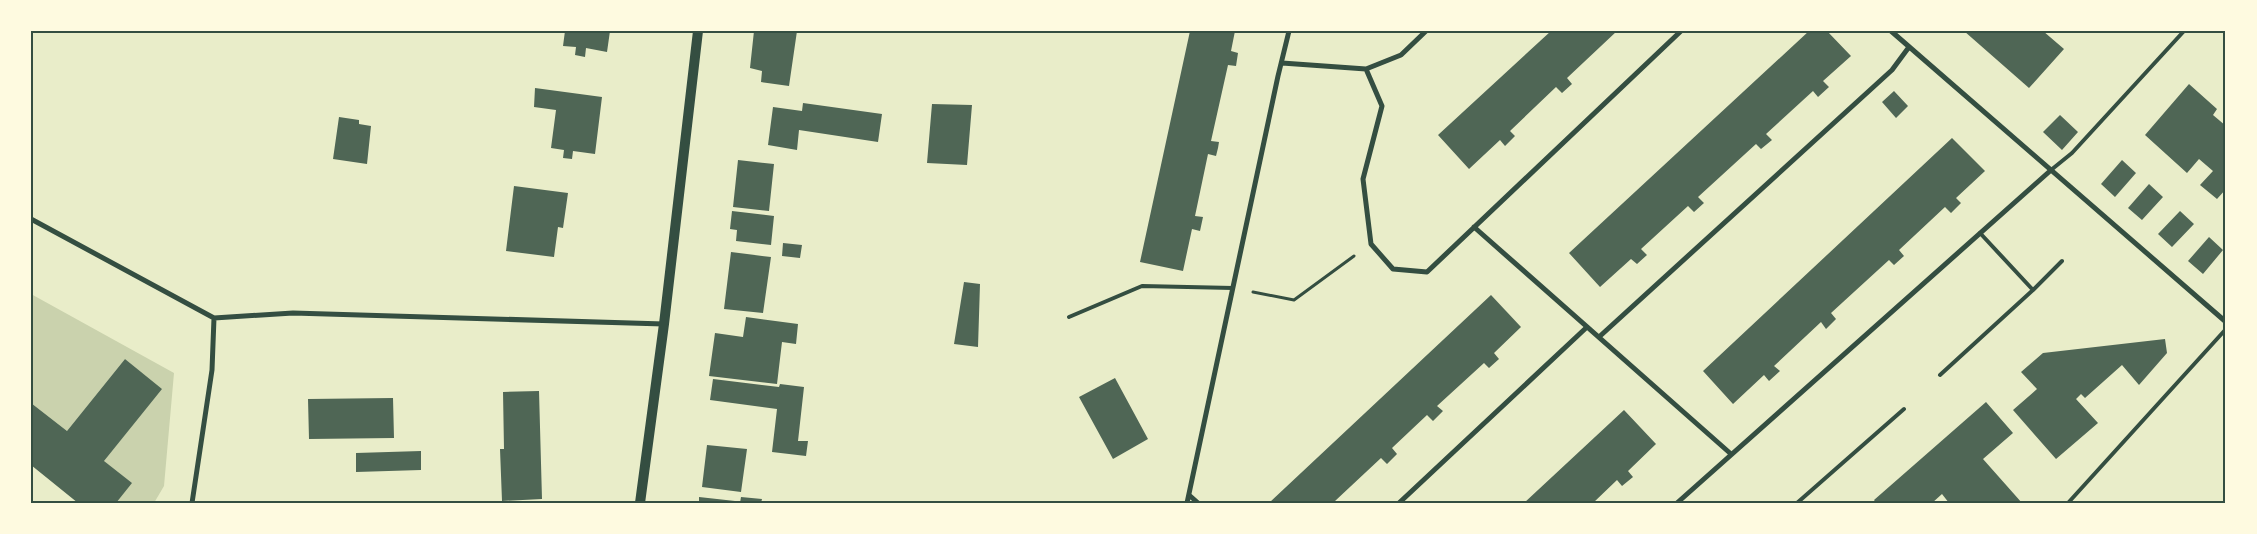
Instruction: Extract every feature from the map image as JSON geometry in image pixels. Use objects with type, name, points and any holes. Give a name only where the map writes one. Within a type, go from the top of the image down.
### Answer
[{"type":"main road","points":[[640,503],[664,324],[698,31]]},
{"type":"street","points":[[1187,503],[1289,31]]},
{"type":"street","points":[[1282,63],[1366,68],[1401,55],[1426,31]]},
{"type":"street","points":[[1366,68],[1382,106],[1362,180],[1371,244],[1393,269],[1427,272],[1681,31]]},
{"type":"street","points":[[1891,31],[2226,322]]},
{"type":"street","points":[[1599,337],[1892,70],[1909,47]]},
{"type":"street","points":[[1677,503],[2050,171]]},
{"type":"street","points":[[31,219],[214,318],[302,313],[664,324]]},
{"type":"street","points":[[1474,227],[1731,454]]},
{"type":"street","points":[[192,503],[212,370],[214,318]]},
{"type":"street","points":[[1399,503],[1587,327]]},
{"type":"street","points":[[1189,495],[1198,503]]},
{"type":"lane","points":[[2050,171],[2072,153],[2184,31]]},
{"type":"lane","points":[[1980,233],[2033,290]]},
{"type":"lane","points":[[1940,374],[2033,290],[2062,261]]},
{"type":"lane","points":[[1069,318],[1142,286],[1233,288]]},
{"type":"lane","points":[[2068,503],[2226,329]]},
{"type":"lane","points":[[1797,503],[1904,408]]},
{"type":"path","points":[[1233,288],[1294,300],[1371,244]]},
{"type":"green space","points":[[31,294],[174,373],[164,486],[154,503],[116,503],[104,461],[161,389],[125,359],[67,431],[31,403]]},
{"type":"building","points":[[565,31],[610,31],[607,52],[586,48],[585,57],[575,55],[576,47],[563,46]]},
{"type":"building","points":[[754,31],[797,31],[789,86],[761,82],[762,71],[750,68]]},
{"type":"building","points":[[1190,31],[1235,31],[1231,51],[1238,53],[1236,66],[1228,65],[1211,141],[1219,142],[1218,148],[1216,156],[1208,154],[1195,216],[1203,217],[1200,231],[1192,229],[1183,271],[1140,262]]},
{"type":"building","points":[[1551,31],[1617,31],[1567,78],[1572,84],[1562,93],[1556,87],[1510,131],[1515,136],[1505,146],[1500,140],[1469,169],[1438,135]]},
{"type":"building","points":[[1809,31],[1827,31],[1851,56],[1823,81],[1829,87],[1818,97],[1813,91],[1766,134],[1772,140],[1761,149],[1756,144],[1698,197],[1704,203],[1694,212],[1688,206],[1641,249],[1647,255],[1637,264],[1631,259],[1600,287],[1569,253]]},
{"type":"building","points":[[1964,31],[2043,31],[2064,49],[2029,88]]},
{"type":"building","points":[[2189,84],[2217,109],[2213,115],[2226,126],[2226,189],[2217,199],[2200,185],[2213,171],[2199,159],[2187,173],[2145,135]]},
{"type":"building","points":[[535,88],[602,97],[595,154],[573,151],[572,159],[563,158],[564,150],[551,148],[556,110],[534,107]]},
{"type":"building","points":[[1894,91],[1908,106],[1896,118],[1882,102]]},
{"type":"building","points":[[803,103],[882,114],[878,142],[799,130],[797,150],[768,145],[773,107],[802,111]]},
{"type":"building","points":[[932,104],[972,105],[967,165],[927,163]]},
{"type":"building","points":[[2060,115],[2078,132],[2062,150],[2043,132]]},
{"type":"building","points":[[339,117],[359,120],[359,124],[371,126],[367,164],[333,159]]},
{"type":"building","points":[[1952,138],[1985,171],[1956,198],[1961,203],[1951,213],[1945,207],[1899,250],[1904,256],[1894,265],[1889,260],[1831,313],[1836,319],[1826,329],[1821,322],[1774,366],[1780,371],[1769,381],[1764,375],[1733,404],[1703,371]]},
{"type":"building","points":[[738,160],[774,164],[769,211],[733,207]]},
{"type":"building","points":[[2122,160],[2136,173],[2115,197],[2101,184]]},
{"type":"building","points":[[2149,184],[2163,197],[2142,220],[2128,208]]},
{"type":"building","points":[[514,186],[568,193],[563,228],[558,227],[554,257],[506,251]]},
{"type":"building","points":[[732,211],[774,216],[771,245],[736,241],[737,230],[730,229]]},
{"type":"building","points":[[2180,211],[2194,224],[2172,247],[2158,234]]},
{"type":"building","points":[[2209,237],[2223,250],[2203,274],[2188,261]]},
{"type":"building","points":[[783,243],[802,245],[800,258],[782,256]]},
{"type":"building","points":[[731,252],[771,257],[763,313],[724,309]]},
{"type":"building","points":[[964,282],[980,284],[978,347],[954,344]]},
{"type":"building","points":[[1491,295],[1521,327],[1494,353],[1499,359],[1489,368],[1484,363],[1437,406],[1443,411],[1433,421],[1427,415],[1392,448],[1397,454],[1387,464],[1381,458],[1335,501],[1337,503],[1269,503]]},
{"type":"building","points":[[746,317],[798,324],[796,344],[782,342],[777,384],[709,376],[715,333],[743,337]]},
{"type":"building","points":[[2165,339],[2167,353],[2139,385],[2122,365],[2085,398],[2081,394],[2076,399],[2098,423],[2056,459],[2013,410],[2037,389],[2021,372],[2043,353]]},
{"type":"building","points":[[125,359],[162,389],[104,461],[132,483],[116,503],[78,503],[31,465],[31,403],[67,431]]},
{"type":"building","points":[[1115,378],[1148,439],[1113,459],[1079,397]]},
{"type":"building","points":[[713,379],[779,387],[780,384],[804,387],[798,441],[808,441],[806,456],[772,452],[777,409],[710,400]]},
{"type":"building","points":[[539,391],[542,499],[502,501],[500,449],[504,449],[503,392]]},
{"type":"building","points":[[393,398],[394,438],[309,439],[308,399]]},
{"type":"building","points":[[1986,402],[2013,433],[1983,459],[2022,503],[1949,503],[1942,494],[1932,503],[1876,503],[1874,500]]},
{"type":"building","points":[[1624,410],[1656,444],[1628,471],[1633,477],[1622,486],[1617,480],[1593,503],[1524,503]]},
{"type":"building","points":[[707,445],[747,449],[741,492],[702,487]]},
{"type":"building","points":[[421,451],[421,470],[356,472],[356,453]]},
{"type":"building","points":[[699,497],[735,501],[735,503],[699,503]]},
{"type":"building","points":[[741,497],[762,499],[761,503],[740,503]]}]
